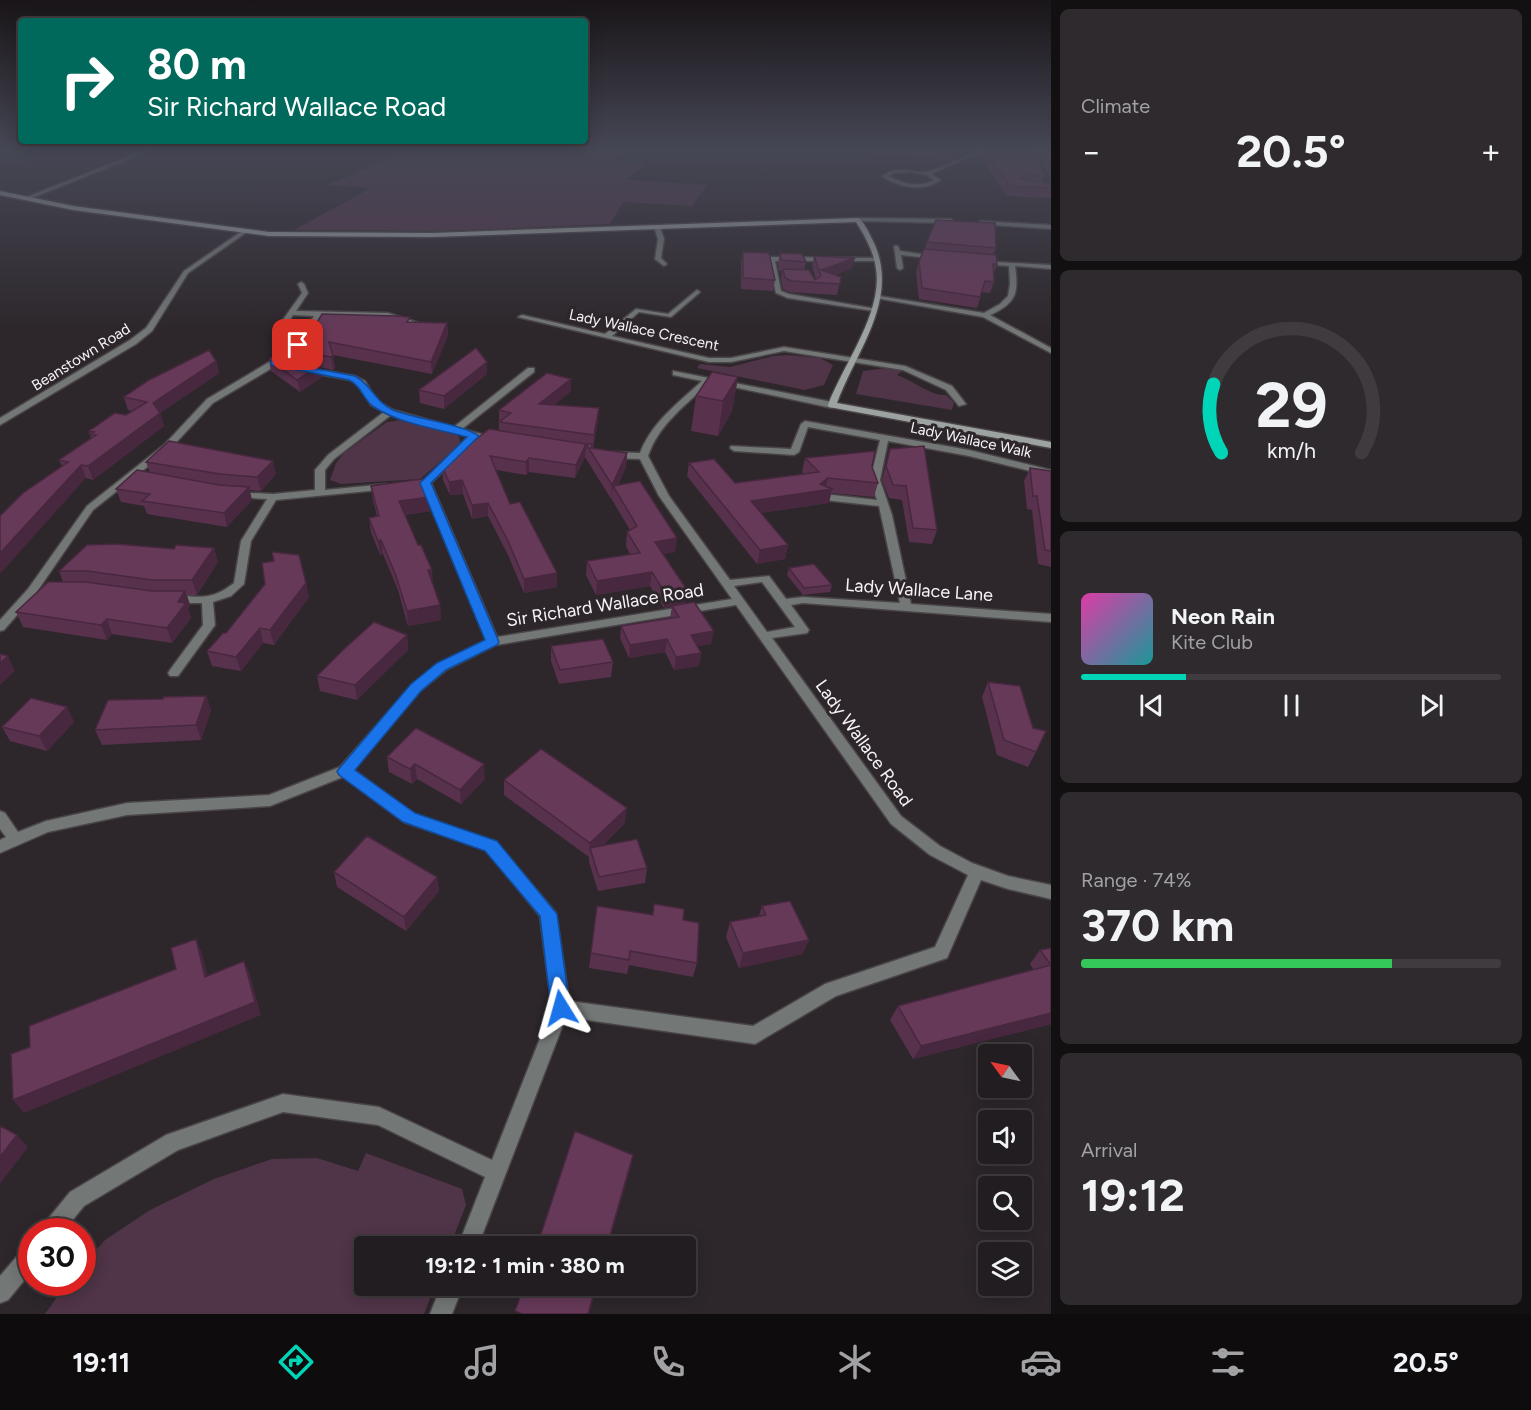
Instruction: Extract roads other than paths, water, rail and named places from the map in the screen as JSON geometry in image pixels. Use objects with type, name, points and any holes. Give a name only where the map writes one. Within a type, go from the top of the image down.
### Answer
[{"type":"main road","points":[[81,209],[244,232],[432,235],[858,220],[877,259],[880,273],[879,298],[832,405],[1051,445]]},
{"type":"street","points":[[858,220],[954,222]]},
{"type":"street","points":[[978,223],[1051,227]]},
{"type":"street","points":[[657,227],[660,239],[658,259],[664,264]]},
{"type":"street","name":"Beanstown Road","points":[[0,422],[133,342],[149,329],[186,272],[244,232]]},
{"type":"street","points":[[896,246],[900,268]]},
{"type":"street","points":[[897,253],[950,259]]},
{"type":"street","points":[[874,309],[788,296],[778,292],[771,260],[877,259]]},
{"type":"street","points":[[971,261],[1051,267]]},
{"type":"street","points":[[985,315],[1007,304],[1015,287],[1012,264]]},
{"type":"street","points":[[774,275],[783,276]]},
{"type":"street","points":[[301,284],[305,293],[279,331],[306,332]]},
{"type":"street","points":[[606,337],[638,310],[669,316],[697,292]]},
{"type":"street","points":[[879,298],[985,315],[1051,351]]},
{"type":"street","points":[[354,314],[358,303]]},
{"type":"street","points":[[292,313],[388,315],[435,329]]},
{"type":"street","points":[[0,627],[37,591],[90,508],[133,477],[167,447],[210,401],[274,363],[298,345],[319,314]]},
{"type":"street","name":"Lady Wallace Crescent","points":[[522,317],[709,360],[731,360],[784,349],[905,368],[927,376],[949,388],[962,404]]},
{"type":"street","points":[[274,363],[352,378],[362,383],[374,403],[390,412],[502,442]]},
{"type":"street","points":[[455,430],[531,370]]},
{"type":"street","points":[[676,373],[832,405]]},
{"type":"street","points":[[602,455],[643,456],[645,447],[660,424],[708,380]]},
{"type":"street","points":[[320,494],[320,470],[331,457],[390,412]]},
{"type":"street","name":"Lady Wallace Walk","points":[[735,448],[794,453],[805,424],[969,453],[1051,473]]},
{"type":"street","points":[[474,436],[421,483],[492,642]]},
{"type":"street","name":"Lady Wallace Walk","points":[[885,437],[875,480],[887,514],[906,606]]},
{"type":"street","name":"Lady Wallace Road","points":[[643,456],[664,496],[897,820],[941,854],[977,872],[1022,887],[1051,892]]},
{"type":"street","points":[[133,477],[144,479]]},
{"type":"street","points":[[223,493],[273,497],[392,486]]},
{"type":"street","points":[[157,600],[207,600],[227,594],[238,584],[246,541],[273,497]]},
{"type":"street","points":[[824,497],[881,502]]},
{"type":"street","points":[[728,584],[765,578],[803,630],[763,636]]},
{"type":"street","points":[[174,673],[209,625],[207,600]]},
{"type":"street","name":"Lady Wallace Lane","points":[[784,603],[803,600],[1051,618]]},
{"type":"street","name":"Sir Richard Wallace Road","points":[[0,847],[46,827],[127,809],[270,800],[345,771],[416,688],[442,667],[492,642],[740,602]]},
{"type":"street","points":[[345,771],[409,818],[491,846],[548,914],[561,1008],[472,1236]]},
{"type":"street","points":[[0,817],[15,839]]},
{"type":"street","points":[[561,1008],[754,1035],[831,990],[941,953],[977,872]]},
{"type":"street","points":[[61,1218],[77,1199],[173,1142],[283,1103],[380,1116],[497,1173]]},
{"type":"street","points":[[0,1292],[18,1271]]},
{"type":"street","points":[[441,1314],[448,1296]]}]
